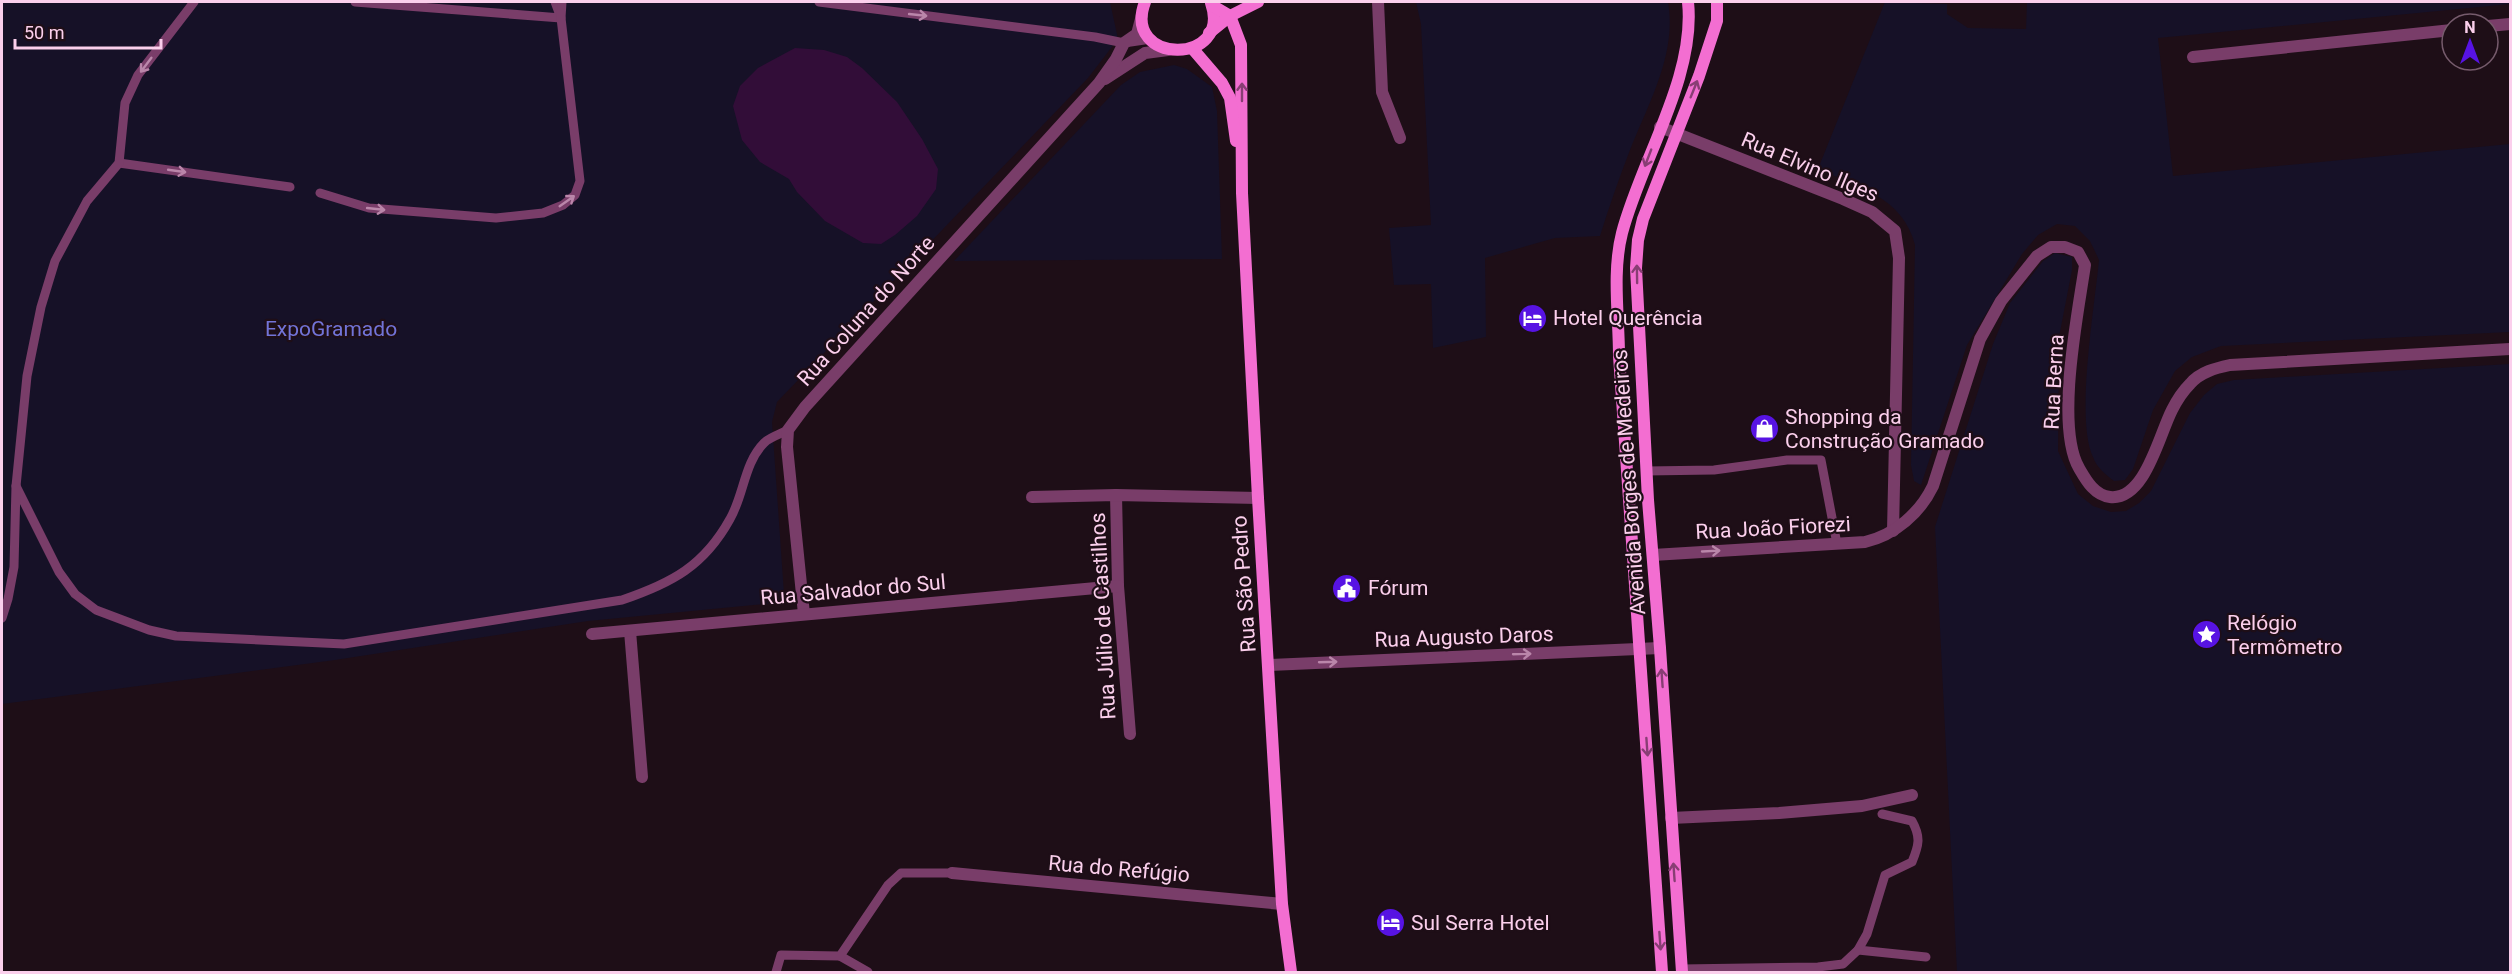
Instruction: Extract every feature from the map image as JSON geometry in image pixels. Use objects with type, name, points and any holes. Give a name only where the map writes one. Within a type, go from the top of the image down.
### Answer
[{"type":"main road","points":[[1143,6],[1144,28],[1151,39],[1168,50],[1180,51],[1192,48],[1230,16],[1260,2]]},
{"type":"main road","points":[[1241,45],[1241,24],[1260,2]]},
{"type":"main road","name":"Avenida Borges de Medeiros","points":[[1662,972],[1619,356],[1618,263],[1629,210],[1685,52],[1689,32],[1688,2]]},
{"type":"main road","name":"Avenida Borges de Medeiros","points":[[1681,971],[1646,471],[1636,268],[1638,240],[1643,219],[1707,51],[1717,21],[1717,2]]},
{"type":"main road","points":[[1212,4],[1230,16]]},
{"type":"main road","points":[[1208,34],[1213,24],[1212,4]]},
{"type":"main road","name":"Rua São Pedro","points":[[1230,16],[1241,45],[1242,192],[1258,498],[1282,904],[1291,972]]},
{"type":"main road","name":"Rua São Pedro","points":[[1192,48],[1222,83],[1230,98],[1242,192]]},
{"type":"main road","points":[[1619,356],[1639,356]]},
{"type":"main road","points":[[1629,502],[1648,500]]},
{"type":"main road","points":[[1657,909],[1676,909]]},
{"type":"street","points":[[1378,2],[1382,92],[1400,138]]},
{"type":"street","name":"Rua Coluna do Norte","points":[[788,430],[805,407],[1100,83],[1124,43],[1137,34],[1143,6]]},
{"type":"street","points":[[2193,57],[2440,31]]},
{"type":"street","name":"Rua Coluna do Norte","points":[[1100,83],[1145,53],[1168,50]]},
{"type":"street","name":"Rua Elvino Ilges","points":[[1660,127],[1843,199],[1872,212],[1895,231],[1899,258],[1893,531]]},
{"type":"street","name":"Rua Berna","points":[[1893,531],[1925,504],[1934,486],[1980,339],[2001,301],[2037,256],[2051,247],[2065,247],[2078,252],[2085,265],[2070,390],[2069,439],[2076,463],[2089,485],[2104,496],[2120,498],[2132,491],[2145,473],[2172,409],[2191,383],[2210,370],[2230,365],[2511,349]]},
{"type":"street","points":[[788,430],[787,447],[804,614]]},
{"type":"street","points":[[1032,497],[1116,495],[1258,498]]},
{"type":"street","name":"Rua Júlio de Castilhos","points":[[1116,495],[1118,586],[1130,734]]},
{"type":"street","name":"Rua João Fiorezi","points":[[1653,555],[1865,542],[1882,538],[1893,531]]},
{"type":"street","name":"Rua Salvador do Sul","points":[[592,634],[1118,586]]},
{"type":"street","points":[[630,631],[642,777]]},
{"type":"street","name":"Rua Augusto Daros","points":[[1269,665],[1660,648]]},
{"type":"street","points":[[1671,818],[1862,806],[1912,795]]},
{"type":"street","name":"Rua do Refúgio","points":[[952,873],[1282,904]]},
{"type":"lane","points":[[2,618],[9,599],[14,567],[16,486],[27,376],[41,308],[55,261],[71,226],[87,201],[119,163],[125,104],[138,75],[194,2]]},
{"type":"lane","points":[[355,2],[561,18]]},
{"type":"lane","points":[[555,2],[561,18]]},
{"type":"lane","points":[[320,193],[369,208],[496,218],[543,213],[563,205],[575,195],[580,181],[561,18],[562,2]]},
{"type":"lane","points":[[819,2],[1095,37],[1124,43],[1151,39]]},
{"type":"lane","points":[[119,163],[290,187]]},
{"type":"lane","points":[[16,486],[59,572],[75,594],[96,610],[149,630],[176,636],[344,644],[622,600],[657,588],[683,573],[710,550],[730,518],[752,458],[765,442],[788,430]]},
{"type":"lane","points":[[1646,471],[1714,470],[1787,460],[1821,460],[1837,544]]},
{"type":"lane","points":[[1681,971],[1843,964],[1858,950],[1867,934],[1885,874],[1912,862],[1919,846],[1919,834],[1912,821],[1882,814]]},
{"type":"lane","points":[[840,956],[888,885],[901,873],[952,873]]},
{"type":"lane","points":[[1858,950],[1926,957]]},
{"type":"lane","points":[[776,972],[781,955],[840,956],[868,972]]},
{"type":"green space","name":"ExpoGramado","points":[[2,2],[1110,2],[1118,39],[1088,78],[777,402],[772,422],[784,594],[775,603],[588,621],[335,660],[2,704]]},
{"type":"green space","points":[[1416,2],[1668,2],[1670,21],[1669,40],[1660,78],[1626,161],[1600,236],[1555,238],[1485,258],[1486,337],[1433,348],[1431,284],[1394,285],[1389,228],[1431,225],[1421,24]]},
{"type":"green space","points":[[1885,2],[1947,4],[1947,14],[1968,28],[2026,29],[2027,2],[2510,2],[2510,4],[2158,38],[2173,176],[2510,144],[2510,332],[2221,346],[2192,357],[2175,371],[2153,410],[2133,469],[2125,480],[2114,481],[2095,461],[2088,440],[2086,417],[2088,361],[2099,260],[2090,241],[2075,226],[2057,224],[2038,235],[2022,254],[1967,345],[1921,485],[1914,481],[1911,465],[1915,245],[1909,229],[1890,205],[1863,188],[1818,169]]},
{"type":"green space","points":[[1174,65],[1187,69],[1212,87],[1217,111],[1222,259],[954,261],[1121,85],[1140,72]]},
{"type":"green space","points":[[2055,253],[2072,257],[2072,270],[2059,337],[2058,451],[2078,494],[2093,506],[2111,512],[2126,511],[2139,503],[2151,491],[2190,413],[2204,395],[2217,384],[2234,380],[2510,364],[2510,972],[1957,972],[1935,527],[1993,344],[2010,303],[2043,261]]},
{"type":"shaded area","points":[[795,48],[824,50],[847,57],[862,68],[897,102],[922,139],[938,169],[936,189],[917,216],[881,244],[863,243],[825,221],[797,192],[789,179],[760,162],[742,140],[733,106],[740,86],[758,68]]},
{"type":"place","name":"Hotel Querência","points":[[1532,318]]},
{"type":"place","name":"Shopping da Construção Gramado","points":[[1764,429]]},
{"type":"place","name":"Fórum","points":[[1347,588]]},
{"type":"place","name":"Relógio Termômetro","points":[[2206,635]]},
{"type":"place","name":"Sul Serra Hotel","points":[[1390,923]]}]
